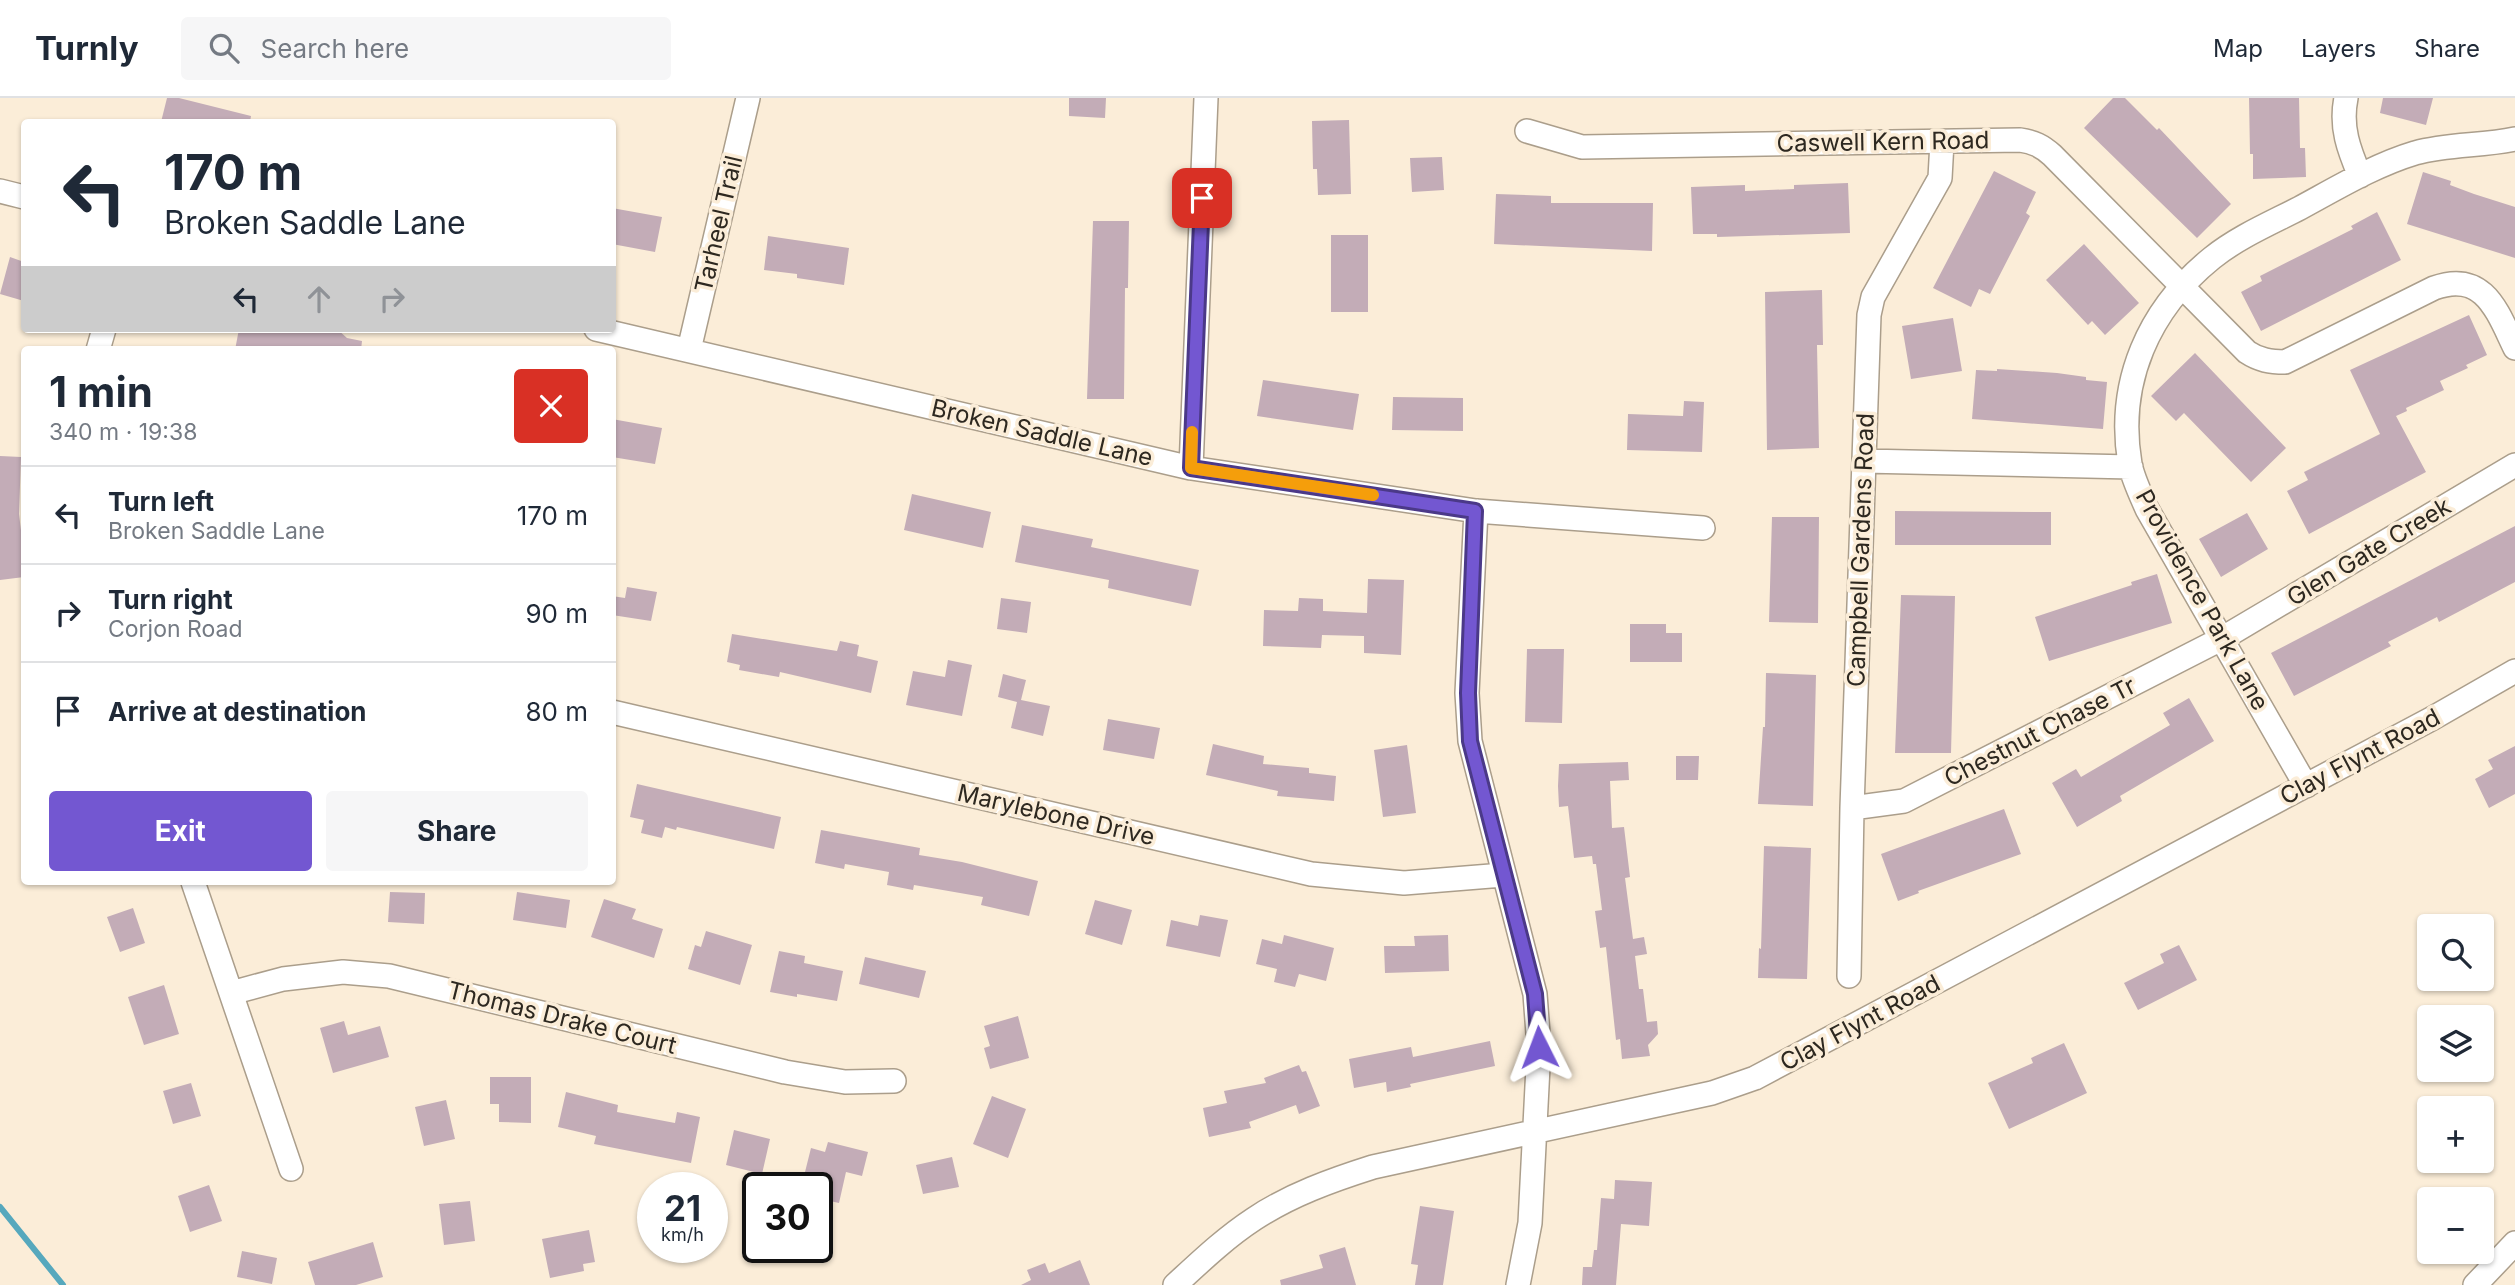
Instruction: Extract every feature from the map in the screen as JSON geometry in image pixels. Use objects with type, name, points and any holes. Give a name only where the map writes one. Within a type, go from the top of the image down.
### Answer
[{"type":"street","name":"Tarheel Trail","points":[[689,350],[748,98]]},
{"type":"street","points":[[1191,468],[1206,98]]},
{"type":"street","points":[[2346,98],[2343,124],[2346,143],[2360,176]]},
{"type":"street","name":"Caswell Kern Road","points":[[1527,131],[1582,148],[2020,140],[2043,146],[2182,286]]},
{"type":"street","name":"Providence Park Lane","points":[[2306,786],[2147,509],[2130,467],[2128,406],[2134,373],[2146,337],[2157,318],[2182,286],[2214,256],[2360,176],[2415,153],[2515,139]]},
{"type":"street","name":"Campbell Gardens Road","points":[[1849,976],[1852,808],[1871,306],[1941,178],[1942,142]]},
{"type":"street","points":[[0,191],[21,196]]},
{"type":"street","points":[[2182,286],[2247,352],[2265,361],[2285,362],[2301,356],[2434,288],[2453,284],[2472,287],[2492,301],[2515,348]]},
{"type":"street","name":"Broken Saddle Lane","points":[[614,333],[1191,468],[1475,511],[1703,528]]},
{"type":"street","points":[[1864,461],[2130,467]]},
{"type":"street","name":"Glen Gate Creek","points":[[2223,638],[2515,465]]},
{"type":"street","points":[[1475,511],[1468,693],[1470,741],[1535,994],[1539,1047],[1530,1223],[1518,1285]]},
{"type":"street","name":"Chestnut Chase Tr","points":[[1852,808],[1904,801],[2223,638]]},
{"type":"street","name":"Clay Flynt Road","points":[[1175,1285],[1215,1248],[1255,1218],[1327,1182],[1373,1167],[1712,1093],[1755,1078],[2306,786],[2515,671]]},
{"type":"street","name":"Marylebone Drive","points":[[616,713],[1311,874],[1404,883],[1503,875]]},
{"type":"street","points":[[194,885],[291,1169]]},
{"type":"street","name":"Thomas Drake Court","points":[[230,993],[283,979],[342,972],[389,976],[785,1072],[845,1082],[894,1081]]},
{"type":"street","points":[[2475,1285],[2515,1243]]},
{"type":"building","points":[[167,98],[179,98],[251,116],[250,119],[162,119]]},
{"type":"building","points":[[1069,98],[1106,98],[1105,118],[1069,116]]},
{"type":"building","points":[[2113,98],[2125,98],[2157,130],[2159,128],[2231,204],[2197,238],[2084,128]]},
{"type":"building","points":[[2249,98],[2299,98],[2300,148],[2305,148],[2306,177],[2253,179]]},
{"type":"building","points":[[2383,98],[2433,98],[2426,125],[2380,113]]},
{"type":"building","points":[[1349,120],[1351,194],[1318,195],[1317,169],[1313,169],[1312,121]]},
{"type":"building","points":[[1442,157],[1444,190],[1412,192],[1410,158]]},
{"type":"building","points":[[1994,171],[2036,192],[2026,213],[2030,216],[1990,294],[1979,289],[1971,307],[1933,288]]},
{"type":"building","points":[[2423,172],[2451,181],[2450,185],[2515,207],[2515,258],[2407,224]]},
{"type":"building","points":[[1848,183],[1850,233],[1717,237],[1717,234],[1693,234],[1691,187],[1745,185],[1745,191],[1794,189],[1794,185]]},
{"type":"building","points":[[1496,194],[1551,196],[1551,203],[1653,203],[1652,251],[1494,244]]},
{"type":"building","points":[[616,209],[662,217],[655,252],[616,245]]},
{"type":"building","points":[[2377,212],[2401,260],[2261,331],[2241,292],[2262,281],[2260,276],[2353,229],[2351,226]]},
{"type":"building","points":[[1093,221],[1129,221],[1128,288],[1125,288],[1124,399],[1087,399]]},
{"type":"building","points":[[1331,235],[1368,235],[1368,312],[1331,312]]},
{"type":"building","points":[[768,236],[849,248],[844,285],[797,278],[797,274],[764,270]]},
{"type":"building","points":[[2084,244],[2139,303],[2105,335],[2092,321],[2088,325],[2046,280]]},
{"type":"building","points":[[10,257],[21,261],[21,300],[0,294]]},
{"type":"building","points":[[1822,290],[1823,345],[1817,345],[1819,448],[1767,450],[1765,292]]},
{"type":"building","points":[[2469,315],[2487,355],[2466,365],[2468,368],[2440,381],[2444,390],[2406,408],[2407,411],[2396,416],[2426,472],[2309,534],[2287,491],[2308,480],[2304,472],[2380,434],[2350,370]]},
{"type":"building","points":[[1953,318],[1962,371],[1911,379],[1902,326]]},
{"type":"building","points":[[238,333],[341,333],[347,338],[362,341],[361,346],[236,346]]},
{"type":"building","points":[[2195,353],[2286,448],[2251,482],[2184,413],[2176,421],[2151,396]]},
{"type":"building","points":[[1976,370],[2057,373],[2107,382],[2103,429],[1972,419]]},
{"type":"building","points":[[1263,380],[1359,394],[1353,430],[1257,416]]},
{"type":"building","points":[[1393,397],[1463,398],[1463,431],[1392,430]]},
{"type":"building","points":[[1684,401],[1704,402],[1702,452],[1627,450],[1628,414],[1683,416]]},
{"type":"building","points":[[616,420],[662,428],[655,464],[616,458]]},
{"type":"building","points":[[0,456],[21,457],[21,577],[0,580]]},
{"type":"building","points":[[912,494],[991,512],[983,548],[904,530]]},
{"type":"building","points":[[1895,511],[2051,512],[2051,545],[1895,545]]},
{"type":"building","points":[[2247,513],[2268,549],[2221,577],[2199,539]]},
{"type":"building","points":[[1772,517],[1819,517],[1818,623],[1769,622]]},
{"type":"building","points":[[1022,525],[1093,539],[1091,547],[1199,570],[1191,606],[1108,588],[1109,580],[1015,562]]},
{"type":"building","points":[[2515,526],[2515,582],[2439,622],[2437,617],[2388,642],[2391,646],[2294,696],[2271,653]]},
{"type":"building","points":[[2157,574],[2172,623],[2049,661],[2035,617]]},
{"type":"building","points":[[1368,579],[1404,580],[1401,655],[1364,653],[1364,636],[1322,635],[1321,648],[1263,646],[1264,610],[1298,611],[1299,598],[1323,599],[1323,611],[1367,613]]},
{"type":"building","points":[[627,587],[657,592],[651,621],[616,616],[616,597],[625,598]]},
{"type":"building","points":[[1901,595],[1955,596],[1951,753],[1895,753]]},
{"type":"building","points":[[1001,598],[1031,602],[1027,633],[997,629]]},
{"type":"building","points":[[1630,624],[1666,624],[1666,633],[1682,633],[1682,662],[1630,662]]},
{"type":"building","points":[[732,634],[837,651],[840,641],[859,645],[857,656],[878,661],[871,693],[780,672],[779,677],[739,670],[740,665],[727,662]]},
{"type":"building","points":[[1527,649],[1564,649],[1562,723],[1525,722]]},
{"type":"building","points":[[948,660],[972,665],[962,716],[906,705],[913,671],[945,677]]},
{"type":"building","points":[[1766,673],[1816,675],[1813,806],[1758,804],[1765,727]]},
{"type":"building","points":[[1003,674],[1026,680],[1021,700],[1050,706],[1043,736],[1011,728],[1017,702],[998,697]]},
{"type":"building","points":[[2189,698],[2214,741],[2120,796],[2122,801],[2077,827],[2052,783],[2076,769],[2081,777],[2170,725],[2163,713]]},
{"type":"building","points":[[1108,719],[1160,728],[1154,759],[1103,750]]},
{"type":"building","points":[[1213,744],[1264,756],[1263,764],[1309,768],[1309,773],[1336,776],[1334,801],[1277,796],[1278,791],[1206,775]]},
{"type":"building","points":[[1407,745],[1416,813],[1383,817],[1374,750]]},
{"type":"building","points":[[2515,746],[2515,794],[2489,808],[2475,779],[2493,769],[2488,760]]},
{"type":"building","points":[[1676,756],[1699,756],[1698,780],[1676,780]]},
{"type":"building","points":[[1628,762],[1629,780],[1610,781],[1612,828],[1624,827],[1630,877],[1625,878],[1633,939],[1644,937],[1647,954],[1635,956],[1639,989],[1643,989],[1647,1022],[1657,1021],[1658,1034],[1648,1045],[1650,1056],[1622,1059],[1620,1039],[1616,1040],[1606,947],[1600,948],[1595,911],[1602,910],[1596,864],[1593,864],[1592,856],[1574,858],[1568,806],[1559,807],[1558,786],[1559,764]]},
{"type":"building","points":[[637,784],[781,817],[774,849],[677,827],[676,830],[665,827],[662,838],[641,833],[644,820],[630,817]]},
{"type":"building","points":[[2004,809],[2021,854],[1918,891],[1919,893],[1898,901],[1881,854]]},
{"type":"building","points":[[821,830],[920,848],[919,855],[962,862],[1038,881],[1029,916],[981,905],[983,897],[914,885],[913,890],[887,885],[889,872],[845,864],[844,869],[815,863]]},
{"type":"building","points":[[1764,846],[1811,848],[1807,979],[1758,978]]},
{"type":"building","points":[[390,892],[425,893],[424,924],[388,922]]},
{"type":"building","points":[[517,892],[570,900],[566,928],[513,920]]},
{"type":"building","points":[[604,899],[636,909],[632,919],[663,929],[654,958],[591,937]]},
{"type":"building","points":[[1095,900],[1132,910],[1122,945],[1085,934]]},
{"type":"building","points":[[133,908],[145,943],[120,952],[107,917]]},
{"type":"building","points":[[1200,915],[1228,920],[1220,957],[1166,946],[1171,920],[1198,926]]},
{"type":"building","points":[[706,931],[752,945],[740,985],[688,969],[695,945],[701,947]]},
{"type":"building","points":[[1284,935],[1334,948],[1326,981],[1299,974],[1295,987],[1274,982],[1277,969],[1256,964],[1262,939],[1282,944]]},
{"type":"building","points":[[1448,935],[1449,971],[1385,973],[1384,946],[1415,946],[1414,936]]},
{"type":"building","points":[[2179,945],[2197,980],[2138,1010],[2124,983],[2164,963],[2160,954]]},
{"type":"building","points":[[779,951],[805,956],[804,963],[843,971],[837,1001],[770,992]]},
{"type":"building","points":[[865,957],[926,971],[919,998],[859,984]]},
{"type":"building","points":[[164,985],[179,1034],[144,1045],[128,997]]},
{"type":"building","points":[[1018,1016],[1029,1058],[990,1069],[984,1048],[990,1046],[984,1026]]},
{"type":"building","points":[[344,1021],[348,1035],[380,1026],[389,1057],[333,1073],[320,1028]]},
{"type":"building","points":[[1490,1041],[1495,1066],[1410,1084],[1411,1087],[1387,1092],[1386,1082],[1354,1088],[1349,1059],[1411,1047],[1413,1057]]},
{"type":"building","points":[[2064,1043],[2087,1093],[2009,1129],[1988,1083],[2033,1063],[2031,1058]]},
{"type":"building","points":[[1299,1065],[1302,1072],[1306,1071],[1320,1106],[1299,1114],[1296,1105],[1249,1122],[1251,1128],[1209,1137],[1203,1108],[1227,1103],[1224,1091],[1266,1083],[1264,1078]]},
{"type":"building","points":[[490,1077],[531,1077],[531,1123],[499,1122],[499,1104],[490,1104]]},
{"type":"building","points":[[191,1083],[201,1116],[173,1124],[163,1091]]},
{"type":"building","points":[[566,1092],[618,1105],[617,1112],[675,1123],[677,1112],[700,1117],[691,1163],[594,1144],[596,1136],[558,1127]]},
{"type":"building","points":[[992,1096],[1026,1109],[1008,1158],[973,1144]]},
{"type":"building","points":[[446,1100],[455,1139],[424,1146],[415,1107]]},
{"type":"building","points":[[734,1130],[770,1139],[762,1172],[726,1165]]},
{"type":"building","points":[[828,1142],[868,1152],[862,1176],[846,1172],[839,1203],[833,1202],[833,1172],[805,1172],[811,1148],[825,1152]]},
{"type":"building","points":[[952,1157],[959,1187],[923,1194],[916,1165]]},
{"type":"building","points":[[1615,1180],[1652,1182],[1649,1226],[1621,1224],[1616,1285],[1582,1285],[1583,1267],[1592,1267],[1594,1250],[1597,1250],[1601,1198],[1614,1199]]},
{"type":"building","points":[[209,1185],[222,1221],[190,1232],[178,1196]]},
{"type":"building","points":[[470,1201],[475,1241],[444,1245],[439,1204]]},
{"type":"building","points":[[1420,1206],[1454,1211],[1443,1285],[1415,1285],[1418,1265],[1411,1264]]},
{"type":"building","points":[[589,1230],[595,1262],[583,1264],[584,1271],[550,1278],[542,1239]]},
{"type":"building","points":[[373,1242],[383,1277],[356,1285],[315,1285],[308,1262]]},
{"type":"building","points":[[1345,1247],[1356,1285],[1281,1285],[1280,1280],[1323,1268],[1319,1255]]},
{"type":"building","points":[[242,1251],[277,1258],[272,1284],[237,1277]]},
{"type":"building","points":[[1080,1260],[1090,1285],[1021,1285],[1031,1280],[1027,1270],[1045,1263],[1049,1273]]},
{"type":"waterway","points":[[0,1207],[63,1285]]},
{"type":"slow traffic","points":[[1192,432],[1191,468],[1373,495]]},
{"type":"route","points":[[1202,198],[1191,468],[1475,511],[1468,693],[1470,741],[1535,994],[1539,1047]]}]
